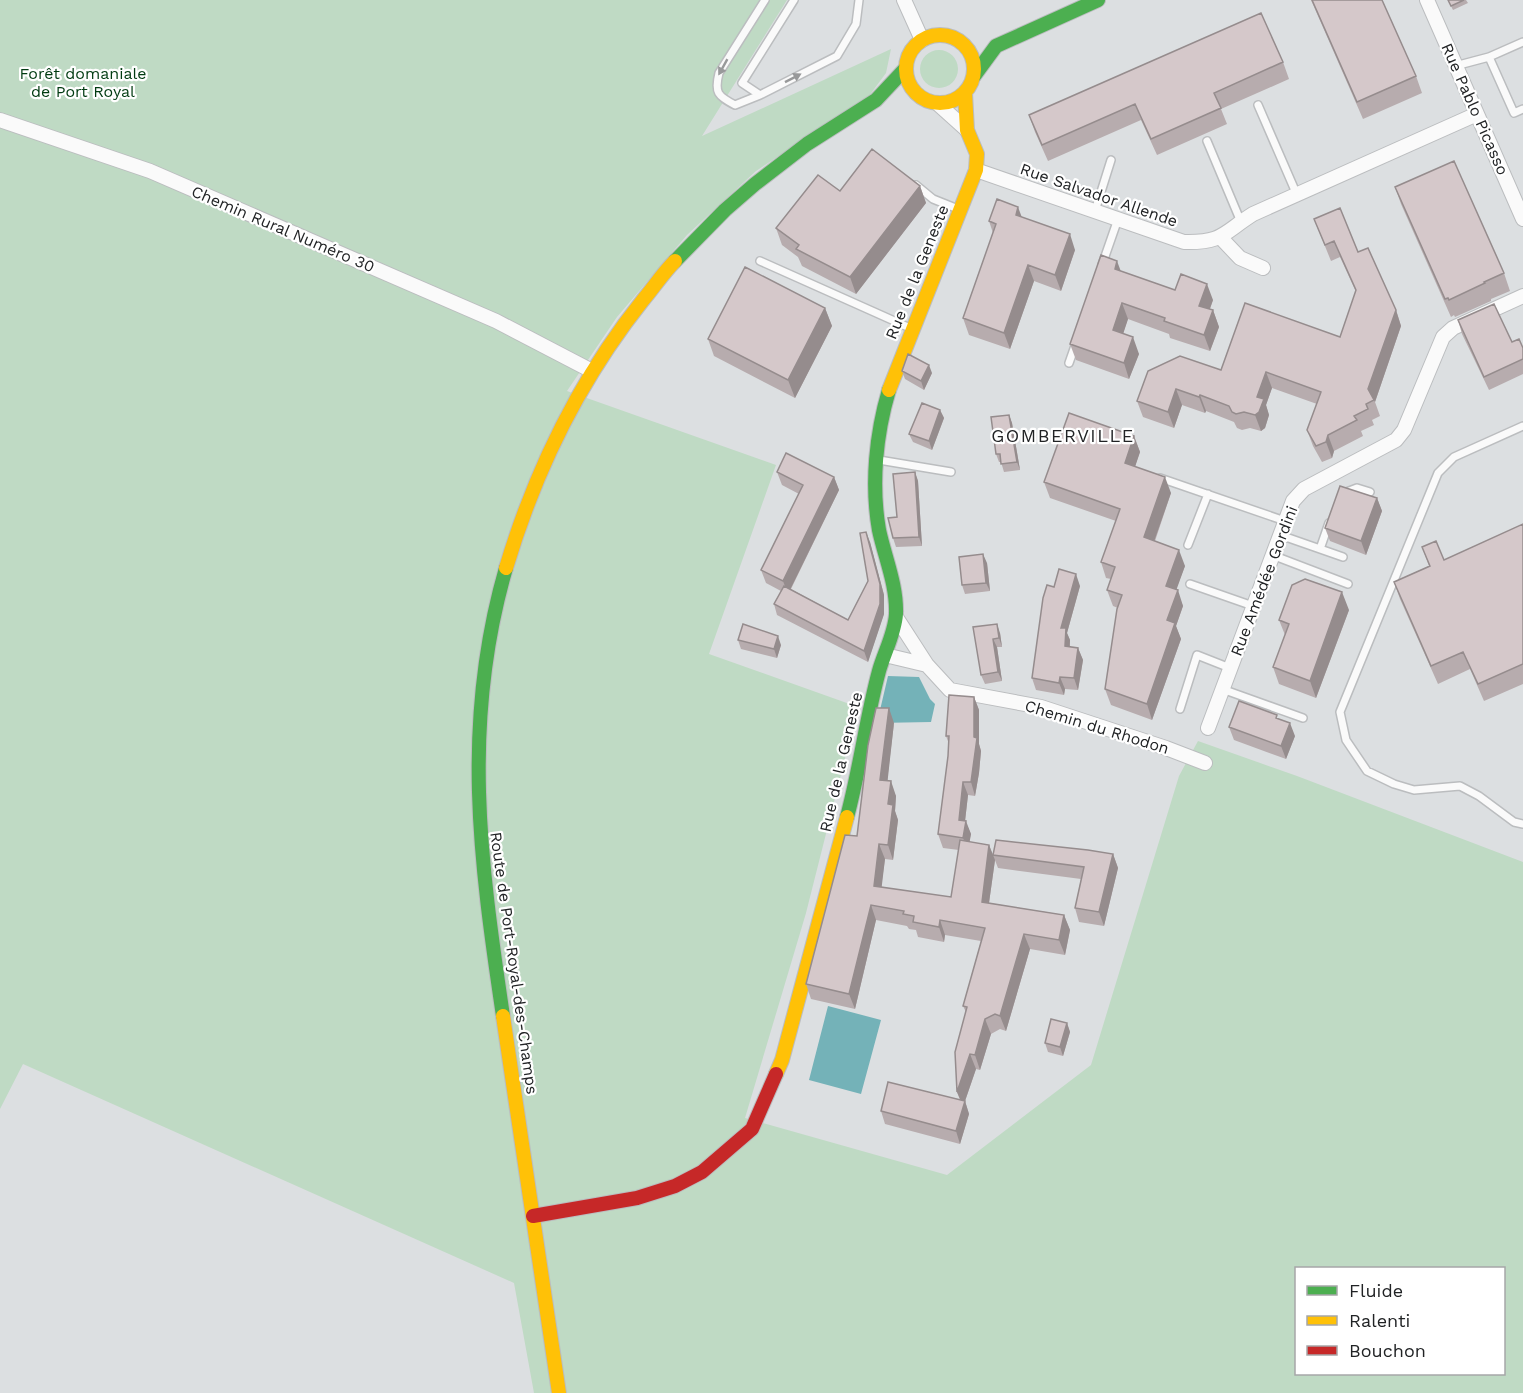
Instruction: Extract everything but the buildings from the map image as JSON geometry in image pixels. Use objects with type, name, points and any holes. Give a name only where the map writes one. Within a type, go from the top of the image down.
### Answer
[{"type":"main road","points":[[976,170],[977,153],[967,130],[965,93],[974,76],[996,46],[1098,0]]},
{"type":"main road","points":[[965,93],[947,103],[937,104],[919,96],[912,88],[906,68],[908,57],[914,47],[930,36],[947,35],[962,42],[996,46]]},
{"type":"main road","points":[[962,42],[973,57],[974,76]]},
{"type":"main road","name":"Route de Port-Royal-des-Champs","points":[[559,1393],[487,908],[480,847],[478,747],[482,694],[501,583],[528,499],[569,411],[617,333],[655,284],[724,211],[782,162],[872,104],[906,68]]},
{"type":"main road","name":"Route de Port-Royal-des-Champs","points":[[872,104],[919,96]]},
{"type":"main road","name":"Rue de la Geneste","points":[[533,1216],[637,1197],[675,1186],[702,1172],[752,1129],[782,1060],[858,776],[875,687],[896,617],[896,595],[879,528],[877,445],[884,407],[894,374],[976,170]]},
{"type":"street","points":[[904,0],[922,40]]},
{"type":"street","name":"Rue Pablo Picasso","points":[[1427,0],[1523,219]]},
{"type":"street","points":[[937,104],[967,130]]},
{"type":"street","points":[[1263,268],[1240,258],[1221,238],[1253,214],[1477,114]]},
{"type":"street","name":"Chemin Rural Numéro 30","points":[[0,120],[150,171],[496,321],[592,371]]},
{"type":"street","name":"Rue Salvador Allende","points":[[976,170],[1184,242],[1203,243],[1221,238]]},
{"type":"street","name":"Rue Amédée Gordini","points":[[1208,728],[1293,501],[1304,489],[1396,440],[1404,430],[1443,337],[1453,328],[1523,296]]},
{"type":"street","name":"Chemin du Rhodon","points":[[896,617],[927,665],[950,690],[1041,707],[1205,763]]},
{"type":"street","points":[[885,655],[927,665]]},
{"type":"lane","points":[[765,0],[719,73],[717,90],[721,97],[735,105],[760,95],[837,56],[855,24],[859,0]]},
{"type":"lane","points":[[760,95],[742,83],[794,0]]},
{"type":"lane","points":[[1455,66],[1489,57],[1523,42]]},
{"type":"lane","points":[[1489,57],[1514,113],[1523,109]]},
{"type":"lane","points":[[1258,105],[1297,195]]},
{"type":"lane","points":[[1207,141],[1241,222]]},
{"type":"lane","points":[[1095,211],[1111,160]]},
{"type":"lane","points":[[905,177],[933,199],[960,210]]},
{"type":"lane","points":[[1099,274],[1118,219]]},
{"type":"lane","points":[[760,261],[912,329]]},
{"type":"lane","points":[[1069,363],[1080,330]]},
{"type":"lane","points":[[1523,426],[1454,457],[1438,473],[1340,712],[1346,740],[1367,771],[1394,784],[1414,790],[1460,786],[1479,796],[1514,822],[1523,824]]},
{"type":"lane","points":[[877,459],[951,472]]},
{"type":"lane","points":[[1151,475],[1285,521]]},
{"type":"lane","points":[[1338,496],[1357,488],[1370,492]]},
{"type":"lane","points":[[1188,544],[1208,494]]},
{"type":"lane","points":[[1320,549],[1331,517]]},
{"type":"lane","points":[[1280,535],[1342,557]]},
{"type":"lane","points":[[1272,555],[1348,584]]},
{"type":"lane","points":[[1190,584],[1253,606]]},
{"type":"lane","points":[[1180,709],[1197,656],[1230,668]]},
{"type":"lane","points":[[1222,690],[1303,718]]},
{"type":"green space","name":"Forêt domaniale de Port Royal","points":[[0,0],[787,0],[702,136],[891,49],[886,73],[869,96],[756,171],[687,235],[617,317],[567,391],[776,465],[709,654],[858,707],[806,913],[745,1118],[947,1175],[1091,1065],[1179,776],[1198,741],[1523,862],[1523,1393],[534,1393],[514,1283],[23,1064],[0,1109]]},
{"type":"green space","points":[[939,50],[952,56],[958,69],[952,82],[939,88],[926,82],[920,69],[926,56]]},
{"type":"water","points":[[888,676],[919,677],[935,704],[931,722],[877,723]]},
{"type":"water","points":[[828,1006],[881,1020],[861,1094],[809,1080]]},
{"type":"traffic: fast","points":[[974,76],[996,46],[1098,0]]},
{"type":"traffic: fast","points":[[675,261],[725,210],[755,184],[807,144],[876,100],[906,68]]},
{"type":"traffic: fast","points":[[847,817],[874,689],[894,628],[896,614],[893,582],[879,530],[875,495],[878,442],[889,390]]},
{"type":"traffic: fast","points":[[503,1016],[487,902],[482,847],[479,737],[483,682],[492,625],[506,568]]},
{"type":"traffic: slow","points":[[933,35],[947,35],[959,40],[969,50],[974,69],[969,88],[959,98],[947,103],[933,103],[921,98],[911,88],[906,76],[906,62],[911,50],[921,40],[933,35]]},
{"type":"traffic: slow","points":[[889,390],[976,170],[977,154],[967,130],[965,93]]},
{"type":"traffic: slow","points":[[506,568],[545,461],[580,394],[620,330],[675,261]]},
{"type":"traffic: slow","points":[[776,1074],[782,1060],[847,817]]},
{"type":"traffic: slow","points":[[503,1016],[559,1393]]},
{"type":"traffic: jam","points":[[533,1216],[637,1198],[675,1186],[702,1172],[752,1129],[776,1074]]},
{"type":"district","name":"GOMBERVILLE","points":[[1063,435]]}]
